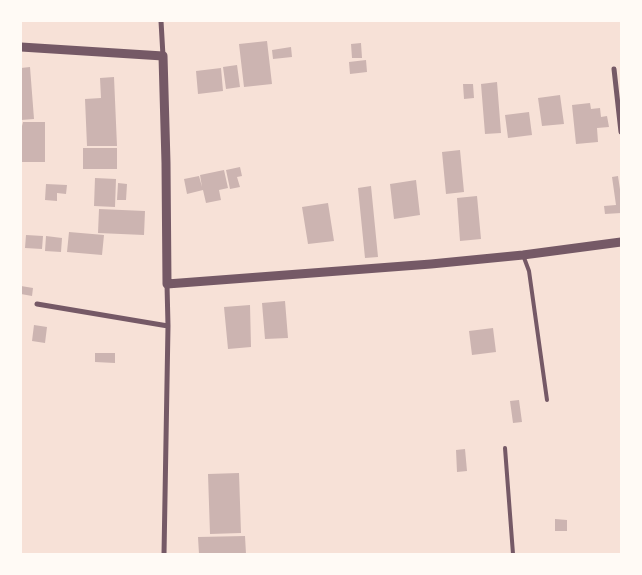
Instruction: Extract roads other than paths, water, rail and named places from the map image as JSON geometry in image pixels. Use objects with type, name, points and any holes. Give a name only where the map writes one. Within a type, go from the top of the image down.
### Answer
[{"type":"street","points":[[162,21],[168,326],[164,554]]},
{"type":"street","points":[[21,47],[163,56]]},
{"type":"street","points":[[614,69],[621,132]]},
{"type":"street","points":[[167,284],[431,264],[524,255],[621,242]]},
{"type":"street","points":[[37,304],[168,326]]},
{"type":"lane","points":[[524,255],[529,272],[546,400]]},
{"type":"lane","points":[[505,448],[512,554]]}]
